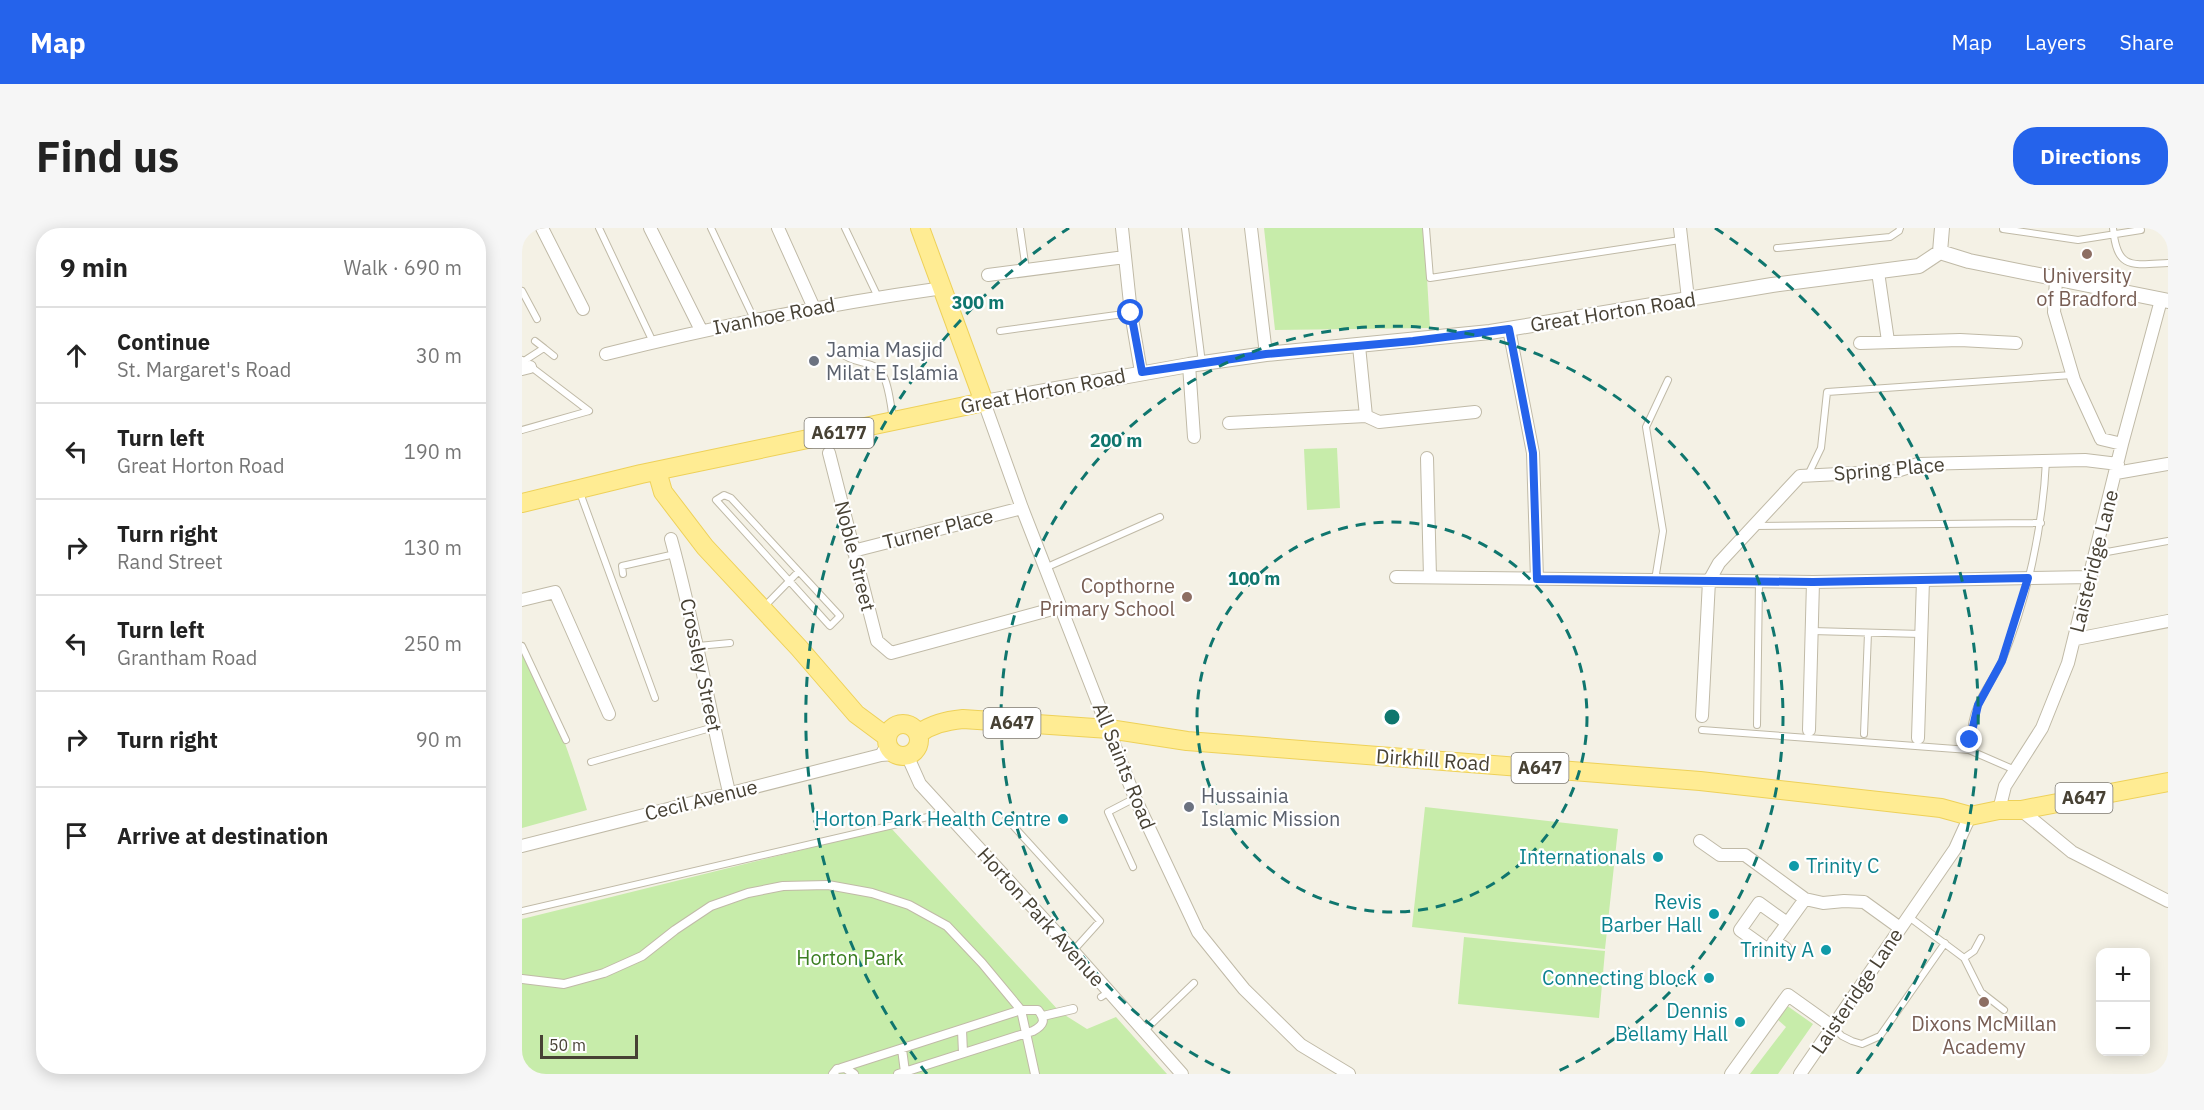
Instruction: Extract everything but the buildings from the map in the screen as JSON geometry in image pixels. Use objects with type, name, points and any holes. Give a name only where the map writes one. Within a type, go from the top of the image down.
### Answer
[{"type":"main road","points":[[920,228],[944,288],[984,402]]},
{"type":"main road","name":"Great Horton Road","points":[[522,503],[657,471],[984,402]]},
{"type":"main road","points":[[663,492],[675,474],[687,465]]},
{"type":"main road","name":"Horton Park Avenue","points":[[657,471],[663,492],[705,547],[856,714],[891,749]]},
{"type":"main road","name":"Horton Park Avenue","points":[[834,687],[870,711],[901,724]]},
{"type":"main road","name":"A647","points":[[918,734],[930,726],[963,719],[1109,729]]},
{"type":"main road","points":[[901,724],[911,726],[918,734],[918,744],[912,753],[891,749],[891,728],[901,724]]},
{"type":"main road","name":"Dirkhill Road","points":[[1109,729],[1187,741],[1700,781],[1941,808],[1970,816]]},
{"type":"main road","name":"A647","points":[[1970,816],[1999,810],[2021,810],[2168,782]]},
{"type":"street","points":[[542,228],[583,309]]},
{"type":"street","points":[[650,228],[701,330]]},
{"type":"street","points":[[778,228],[814,308]]},
{"type":"street","points":[[1122,228],[1131,313],[1142,372]]},
{"type":"street","points":[[1251,228],[1266,354]]},
{"type":"street","points":[[1942,228],[1940,252],[1969,261],[2056,280],[2165,301]]},
{"type":"street","points":[[1680,234],[1688,299]]},
{"type":"street","name":"Great Horton Road","points":[[984,402],[1196,364],[1266,354],[1509,329],[1772,285],[1919,266],[1940,252]]},
{"type":"street","points":[[988,275],[1125,257]]},
{"type":"street","points":[[1878,272],[1888,341]]},
{"type":"street","points":[[2056,280],[2054,312],[2073,375],[2101,439],[2122,444]]},
{"type":"street","name":"Ivanhoe Road","points":[[606,354],[701,330],[814,308],[944,288]]},
{"type":"street","name":"Laisteridge Lane","points":[[1999,810],[2006,786],[2042,728],[2076,639],[2122,444],[2165,301]]},
{"type":"street","points":[[1509,329],[1533,453],[1537,579]]},
{"type":"street","points":[[1860,343],[1960,340],[2016,343]]},
{"type":"street","points":[[1359,346],[1366,416]]},
{"type":"street","points":[[1194,437],[1196,364]]},
{"type":"street","name":"All Saints Road","points":[[984,402],[1022,508],[1135,798],[1198,932],[1244,989],[1301,1045],[1349,1074]]},
{"type":"street","points":[[1229,423],[1366,416],[1379,422],[1475,412]]},
{"type":"street","name":"Noble Street","points":[[829,453],[877,640],[891,653],[1060,607]]},
{"type":"street","points":[[1427,458],[1430,578]]},
{"type":"street","name":"Spring Place","points":[[1709,581],[1719,563],[1800,476],[1897,471],[1918,464],[2085,460],[2117,469],[2168,464]]},
{"type":"street","name":"Turner Place","points":[[853,551],[1022,508]]},
{"type":"street","name":"Crossley Street","points":[[671,539],[698,646],[729,792]]},
{"type":"street","points":[[1396,577],[1813,582],[2091,577]]},
{"type":"street","points":[[1918,738],[1923,580]]},
{"type":"street","points":[[1702,716],[1709,581]]},
{"type":"street","points":[[1809,730],[1813,582]]},
{"type":"street","points":[[522,600],[555,592],[609,714]]},
{"type":"street","points":[[2076,639],[2168,621]]},
{"type":"street","name":"Cecil Avenue","points":[[522,846],[891,749]]},
{"type":"street","name":"Horton Park Avenue","points":[[891,749],[945,813],[1073,951],[1105,995],[1182,1074]]},
{"type":"street","points":[[2021,810],[2072,852],[2168,901]]},
{"type":"street","name":"Laisteridge Lane","points":[[1800,1074],[1955,849],[1970,816]]},
{"type":"street","points":[[1700,841],[1720,855],[1745,855],[1805,899],[1823,903],[1864,902],[1900,928]]},
{"type":"street","points":[[522,979],[564,984],[604,973],[642,956],[711,906],[748,893],[783,886],[828,885],[872,893],[909,905],[947,926],[1022,1010],[1035,1074]]},
{"type":"street","points":[[1787,922],[1759,903],[1740,930],[1768,950],[1805,899]]},
{"type":"street","points":[[1774,941],[1785,948]]},
{"type":"street","points":[[1731,1074],[1788,996],[1833,1027]]},
{"type":"street","points":[[1043,1016],[1073,1008]]},
{"type":"street","points":[[833,1074],[841,1068],[1022,1010],[1038,1010],[1043,1016],[1040,1027],[1026,1033],[901,1073],[902,1049]]},
{"type":"street","points":[[962,1030],[963,1053]]},
{"type":"street","points":[[841,1068],[848,1068],[854,1074]]},
{"type":"lane","points":[[599,228],[653,342]]},
{"type":"lane","points":[[711,228],[754,320]]},
{"type":"lane","points":[[845,228],[878,297]]},
{"type":"lane","points":[[1020,228],[1026,271]]},
{"type":"lane","points":[[1185,228],[1196,364]]},
{"type":"lane","points":[[1426,228],[1430,278],[1680,234]]},
{"type":"lane","points":[[1778,248],[1890,237],[1900,228]]},
{"type":"lane","points":[[2003,229],[2078,240],[2113,231],[2141,230]]},
{"type":"lane","points":[[2113,231],[2118,255],[2124,261],[2131,264],[2168,263]]},
{"type":"lane","points":[[522,291],[537,320]]},
{"type":"lane","points":[[1000,331],[1131,313]]},
{"type":"lane","points":[[535,341],[554,356]]},
{"type":"lane","points":[[522,430],[589,411],[524,364],[544,348]]},
{"type":"lane","points":[[840,353],[851,361],[876,367],[883,372],[894,421]]},
{"type":"lane","points":[[1808,476],[1821,448],[1827,392],[2073,375]]},
{"type":"lane","points":[[1654,580],[1663,531],[1646,427],[1668,380]]},
{"type":"lane","points":[[1969,750],[1978,705],[2002,661],[2028,578],[2041,523],[2046,461]]},
{"type":"lane","points":[[578,489],[655,698]]},
{"type":"lane","points":[[724,495],[731,498],[798,572],[840,616],[830,626],[716,500],[724,495]]},
{"type":"lane","points":[[1045,568],[1160,517]]},
{"type":"lane","points":[[1754,526],[2041,523]]},
{"type":"lane","points":[[2096,554],[2168,541]]},
{"type":"lane","points":[[623,574],[622,566],[676,554]]},
{"type":"lane","points":[[762,608],[798,572]]},
{"type":"lane","points":[[1757,725],[1759,581]]},
{"type":"lane","points":[[1812,631],[1921,634]]},
{"type":"lane","points":[[1864,734],[1868,633]]},
{"type":"lane","points":[[698,646],[730,643]]},
{"type":"lane","points":[[522,646],[566,740]]},
{"type":"lane","points":[[591,762],[714,727]]},
{"type":"lane","points":[[1702,730],[1969,750],[2015,770]]},
{"type":"lane","points":[[1133,867],[1108,812],[1135,798]]},
{"type":"lane","points":[[522,911],[945,813]]},
{"type":"lane","points":[[1006,818],[1100,921],[1073,951]]},
{"type":"lane","points":[[1908,916],[1964,958],[1981,992],[2004,1010]]},
{"type":"lane","points":[[1964,958],[1974,951],[1981,938]]},
{"type":"lane","points":[[1833,1027],[1852,1041],[1862,1044],[1880,1036],[1945,943]]},
{"type":"lane","points":[[1143,1032],[1194,983]]},
{"type":"green space","points":[[1264,228],[1424,228],[1430,328],[1275,330]]},
{"type":"green space","points":[[1337,448],[1340,508],[1307,510],[1304,449]]},
{"type":"green space","points":[[522,646],[559,727],[587,810],[522,828]]},
{"type":"green space","points":[[1425,807],[1618,829],[1605,949],[1412,927]]},
{"type":"green space","name":"Horton Park","points":[[891,828],[1060,1012],[1087,1029],[1116,1017],[1167,1074],[522,1074],[522,919]]},
{"type":"green space","points":[[1464,937],[1605,951],[1599,1018],[1458,1004]]},
{"type":"green space","points":[[1786,1005],[1813,1024],[1778,1074],[1750,1074],[1786,1027],[1777,1019]]},
{"type":"place","name":"University of Bradford","points":[[2087,254]]},
{"type":"place","name":"Jamia Masjid Milat E Islamia","points":[[814,361]]},
{"type":"place","name":"Copthorne Primary School","points":[[1187,597]]},
{"type":"place","name":"Hussainia Islamic Mission","points":[[1189,807]]},
{"type":"place","name":"Horton Park Health Centre","points":[[1063,819]]},
{"type":"place","name":"Internationals","points":[[1658,857]]},
{"type":"place","name":"Trinity C","points":[[1794,866]]},
{"type":"place","name":"Revis Barber Hall","points":[[1714,914]]},
{"type":"place","name":"Trinity A","points":[[1826,950]]},
{"type":"place","name":"Connecting block","points":[[1709,978]]},
{"type":"place","name":"Dixons McMillan Academy","points":[[1984,1002]]},
{"type":"place","name":"Dennis Bellamy Hall","points":[[1740,1022]]},
{"type":"route","points":[[1131,313],[1142,372],[1266,354],[1413,341],[1509,329],[1533,453],[1537,579],[1813,582],[2028,578],[2002,661],[1978,705],[1970,740]]}]
